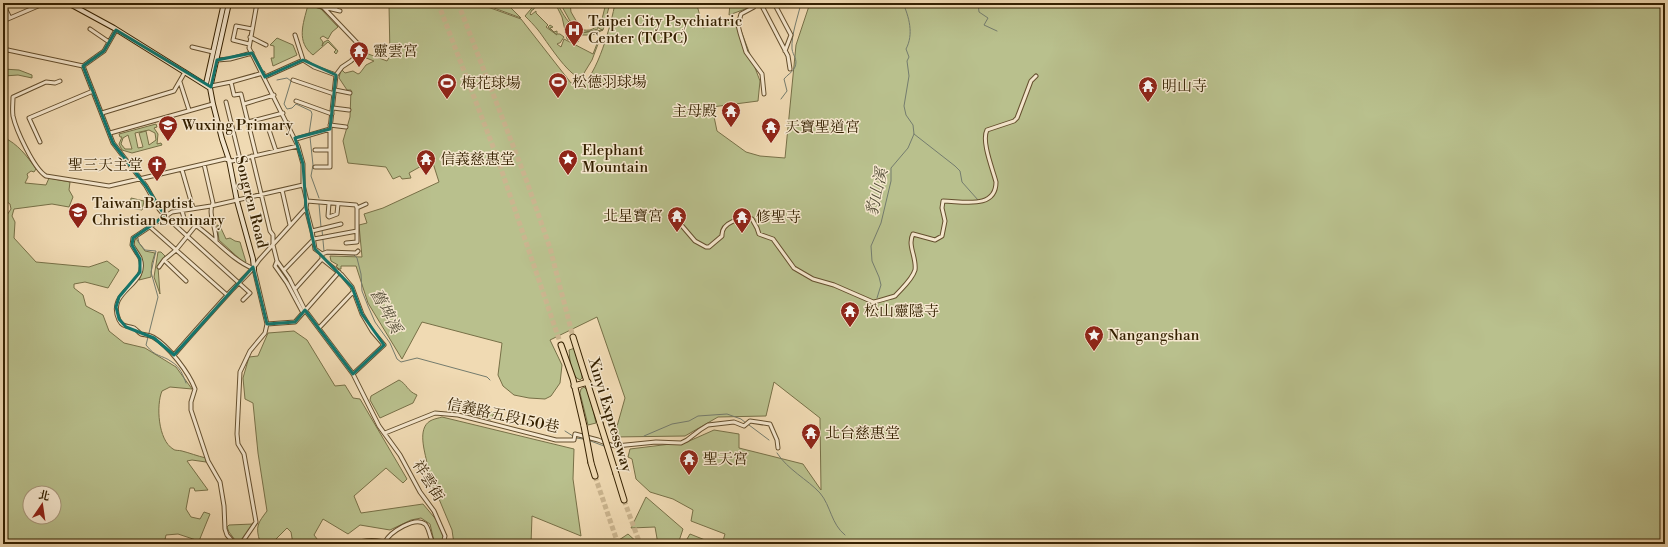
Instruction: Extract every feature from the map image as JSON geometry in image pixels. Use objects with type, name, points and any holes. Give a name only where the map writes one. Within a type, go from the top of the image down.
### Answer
[{"type":"highway","name":"Xinyi Expressway","points":[[573,337],[624,500]]},
{"type":"highway","name":"Xinyi Expressway","points":[[561,346],[574,386],[595,476]]},
{"type":"highway","points":[[574,386],[588,382]]},
{"type":"street","points":[[3,22],[45,3]]},
{"type":"street","points":[[68,3],[209,86],[264,75],[303,60]]},
{"type":"street","points":[[76,8],[78,3]]},
{"type":"street","name":"Songren Road","points":[[224,3],[213,52],[209,86],[229,160],[237,200],[250,244],[266,324]]},
{"type":"street","name":"Songren Road","points":[[209,86],[229,3]]},
{"type":"street","points":[[257,3],[249,44],[252,53],[296,139],[303,164],[303,185],[307,201],[306,208],[315,249],[322,254]]},
{"type":"street","points":[[308,3],[340,11]]},
{"type":"street","points":[[336,3],[336,10]]},
{"type":"street","points":[[756,3],[754,7],[741,14],[738,25],[746,52],[762,74],[764,94]]},
{"type":"street","points":[[765,3],[763,8],[785,51],[790,69]]},
{"type":"street","points":[[774,3],[791,35],[785,51]]},
{"type":"street","points":[[3,4],[10,18]]},
{"type":"street","points":[[316,167],[330,167],[330,127],[336,75],[342,66],[351,61],[363,49],[323,7]]},
{"type":"street","points":[[249,44],[233,40],[236,26],[252,30]]},
{"type":"street","points":[[90,29],[109,42]]},
{"type":"street","points":[[3,49],[83,66],[104,51],[116,30]]},
{"type":"street","points":[[295,35],[303,60],[314,67],[336,75]]},
{"type":"street","points":[[250,38],[266,45]]},
{"type":"street","points":[[192,48],[213,52]]},
{"type":"street","points":[[216,60],[230,59],[252,53]]},
{"type":"street","points":[[83,66],[113,143],[140,178],[165,216],[187,237],[240,282],[250,293],[242,300]]},
{"type":"street","points":[[102,113],[174,91],[185,72]]},
{"type":"street","points":[[677,220],[695,241],[701,246],[706,247],[722,236],[722,230],[724,227],[741,218],[752,219],[759,234],[773,239],[794,268],[813,279],[834,284],[873,302],[895,296],[908,282],[915,269],[912,245],[913,234],[935,240],[942,236],[945,221],[942,208],[943,201],[980,202],[988,199],[993,194],[996,187],[996,182],[985,140],[985,132],[1014,121],[1017,118],[1031,81],[1036,76]]},
{"type":"street","points":[[293,80],[335,92],[350,93]]},
{"type":"street","points":[[60,81],[54,83],[46,82],[13,97],[13,116],[28,153],[43,174],[51,177],[104,187],[204,164],[229,160],[232,161],[298,146]]},
{"type":"street","points":[[180,82],[189,110]]},
{"type":"street","points":[[231,82],[234,95],[241,94],[244,104],[261,196],[270,230],[273,235],[276,266],[303,313]]},
{"type":"street","points":[[40,142],[29,118],[93,91]]},
{"type":"street","points":[[244,104],[274,95]]},
{"type":"street","points":[[296,101],[332,114]]},
{"type":"street","points":[[226,102],[240,159]]},
{"type":"street","points":[[110,133],[213,104]]},
{"type":"street","points":[[333,108],[349,110]]},
{"type":"street","points":[[248,122],[283,113]]},
{"type":"street","points":[[276,151],[268,127],[288,123]]},
{"type":"street","points":[[296,139],[330,127],[346,127]]},
{"type":"street","points":[[314,150],[330,150]]},
{"type":"street","points":[[204,164],[213,203],[210,209],[217,234],[216,241]]},
{"type":"street","points":[[182,170],[193,208]]},
{"type":"street","points":[[235,544],[227,535],[220,482],[205,451],[191,410],[191,402],[195,389],[189,376],[174,355],[151,336],[140,333],[133,328],[123,325],[116,310],[118,300],[125,290],[136,280],[140,272],[140,259],[132,245],[133,238],[149,226],[172,212],[261,196],[303,185]]},
{"type":"street","points":[[282,190],[290,225]]},
{"type":"street","points":[[307,201],[356,206],[358,208]]},
{"type":"street","points":[[329,203],[329,217],[337,214],[338,204]]},
{"type":"street","points":[[358,208],[366,204]]},
{"type":"street","points":[[174,355],[227,295],[249,272],[254,269],[259,260],[306,208]]},
{"type":"street","points":[[346,243],[357,242],[358,208]]},
{"type":"street","points":[[182,211],[184,218],[197,224],[219,244],[247,266],[254,269]]},
{"type":"street","points":[[159,267],[164,260],[176,250],[197,224]]},
{"type":"street","points":[[312,231],[342,224]]},
{"type":"street","points":[[149,226],[227,295]]},
{"type":"street","points":[[284,270],[314,239],[357,231]]},
{"type":"street","points":[[322,254],[327,252],[356,253],[358,251]]},
{"type":"street","points":[[295,289],[322,259],[322,254]]},
{"type":"street","points":[[322,259],[340,272],[352,287],[362,314],[372,331],[384,345],[353,374]]},
{"type":"street","points":[[164,260],[186,281]]},
{"type":"street","name":"祥雲街","points":[[276,260],[284,270],[305,310],[353,374],[379,426],[400,455],[420,492],[434,511],[445,536],[443,544]]},
{"type":"street","points":[[241,544],[256,522],[244,454],[238,444],[240,372],[250,351],[265,333],[266,324],[295,322],[340,272]]},
{"type":"street","points":[[319,328],[353,292]]},
{"type":"street","name":"信義路五段150巷","points":[[385,433],[438,412],[458,415],[556,440],[574,440],[576,434],[611,445],[656,442],[681,443],[708,425],[734,422],[746,426],[750,421],[770,424],[777,440],[778,448]]},
{"type":"street","name":"祥雲街","points":[[385,542],[395,531],[412,523],[418,522],[427,526],[434,544]]},
{"type":"street","points":[[354,544],[365,540],[393,544]]},
{"type":"highlighted area","points":[[116,30],[211,87],[217,60],[252,53],[265,77],[303,60],[336,75],[330,129],[295,138],[303,164],[306,208],[315,249],[352,287],[362,314],[384,345],[353,374],[305,310],[295,322],[267,324],[253,267],[174,355],[154,338],[126,327],[119,319],[116,307],[119,297],[140,272],[140,259],[132,245],[133,238],[165,216],[146,186],[113,143],[83,66],[104,51]]},
{"type":"green space","points":[[337,3],[483,3],[485,6],[521,19],[571,83],[580,86],[586,81],[598,61],[611,22],[615,3],[698,3],[697,5],[703,28],[737,20],[760,81],[758,101],[712,107],[717,131],[746,152],[760,156],[785,158],[796,45],[810,3],[1665,3],[1665,544],[722,544],[725,534],[691,521],[693,510],[673,499],[650,492],[636,479],[632,459],[628,457],[630,449],[687,442],[714,430],[739,434],[739,448],[803,464],[821,490],[820,418],[774,382],[766,416],[718,417],[685,436],[614,437],[625,398],[597,317],[550,340],[562,365],[560,383],[551,396],[545,399],[514,395],[503,386],[498,375],[502,343],[422,322],[402,359],[368,303],[356,266],[341,266],[341,269],[339,269],[336,266],[338,265],[331,261],[330,256],[362,257],[359,225],[367,223],[364,214],[383,208],[439,182],[432,160],[409,173],[411,178],[402,179],[400,176],[393,179],[386,167],[348,163],[343,141],[350,117],[351,90],[347,90],[339,78],[341,69],[345,73],[353,71],[358,74],[360,73],[366,65],[374,61],[361,56],[363,52],[387,61],[390,56],[389,5],[337,6]]},
{"type":"green space","points":[[485,3],[506,3],[521,18],[486,5]]},
{"type":"green space","points":[[536,3],[538,3],[530,14],[531,15],[536,11],[536,13],[548,25],[546,27],[557,35],[548,27],[550,25],[553,27],[550,28],[554,32],[557,31],[557,34],[564,37],[560,43],[557,44],[561,47],[564,39],[593,54],[601,36],[592,60],[581,78],[576,76],[564,65],[538,30],[525,16]]},
{"type":"green space","points":[[555,3],[557,3],[569,22],[578,29],[590,30],[598,27],[598,29],[572,34],[576,36],[584,33],[603,30],[592,35],[580,35],[578,42],[573,39],[571,41],[567,39],[562,17]]},
{"type":"green space","points":[[560,3],[570,3],[571,12],[578,24],[570,21]]},
{"type":"green space","points":[[606,3],[610,3],[603,30],[597,25],[602,19]]},
{"type":"green space","points":[[730,3],[754,3],[748,8],[729,15]]},
{"type":"green space","points":[[308,5],[321,9],[338,27],[332,32],[328,39],[323,36],[320,38],[323,42],[322,46],[324,42],[328,40],[338,51],[336,54],[334,52],[336,50],[328,42],[313,55],[304,44],[302,32]]},
{"type":"green space","points":[[277,38],[293,45],[297,55],[273,66],[271,58],[274,58],[274,46],[270,45]]},
{"type":"green space","points":[[3,69],[19,70],[32,75],[32,78],[18,75],[4,76],[3,78]]},
{"type":"green space","points":[[156,124],[157,127],[154,128],[158,134],[157,144],[161,143],[162,145],[132,153],[122,150],[119,144],[122,137],[120,137],[119,134]],"holes":[[[149,130],[155,133],[156,140],[149,145],[146,131],[139,133],[143,147],[138,148],[135,133]],[[128,135],[132,149],[125,149],[121,144],[123,138]]]},
{"type":"green space","points":[[3,137],[18,147],[36,169],[34,172],[31,171],[27,174],[28,177],[25,183],[46,185],[49,178],[70,182],[69,190],[73,197],[69,207],[52,204],[14,209],[12,216],[15,222],[14,238],[36,262],[89,267],[107,261],[119,270],[108,288],[85,282],[74,284],[74,288],[83,295],[86,306],[103,315],[109,331],[124,343],[145,348],[176,367],[192,389],[170,387],[162,391],[159,413],[161,430],[164,438],[173,449],[206,458],[206,462],[192,460],[187,461],[208,490],[195,491],[194,488],[190,488],[186,509],[191,517],[200,519],[204,512],[210,514],[199,541],[178,534],[166,535],[164,544],[3,544],[3,221],[11,209],[10,204],[3,199]]},
{"type":"green space","points":[[131,198],[144,201],[142,210],[130,208]]},
{"type":"green space","points":[[217,225],[220,226],[226,239],[230,238],[240,242],[246,262],[244,263],[219,240]]},
{"type":"green space","points":[[137,237],[137,240],[145,251],[155,253],[152,263],[151,277],[139,280],[142,265],[133,243]]},
{"type":"green space","points":[[158,252],[161,252],[165,256],[158,267],[160,294],[154,277]]},
{"type":"green space","points":[[294,331],[307,340],[335,386],[345,385],[353,398],[360,399],[407,479],[403,483],[386,468],[354,496],[361,513],[423,504],[439,523],[444,540],[438,544],[434,541],[430,524],[421,518],[411,520],[390,530],[360,525],[348,534],[323,519],[314,535],[321,544],[293,544],[291,532],[287,528],[271,544],[257,544],[257,542],[260,542],[258,525],[267,511],[258,453],[253,403],[245,399],[243,378],[249,357],[258,356],[268,333]]},
{"type":"green space","points":[[575,348],[582,374],[582,378],[580,380],[574,375],[570,362],[569,350]]},
{"type":"green space","points":[[399,380],[404,383],[411,392],[417,395],[413,403],[380,418],[370,400],[371,396]]},
{"type":"green space","points":[[584,387],[589,392],[596,423],[588,425],[580,393],[581,389]]},
{"type":"green space","points":[[481,408],[494,413],[491,420],[478,416]]},
{"type":"green space","points":[[442,417],[574,449],[573,479],[581,536],[532,516],[531,544],[454,544],[452,530],[439,499],[427,484],[430,474],[422,472],[420,467],[427,463],[423,441],[424,429],[430,421]]},
{"type":"green space","points":[[646,497],[683,529],[678,544],[658,544],[655,527],[631,528]]},
{"type":"green space","points":[[253,524],[240,544],[238,544],[227,527],[229,525]]},
{"type":"green space","points":[[628,534],[639,544],[613,544]]},
{"type":"green space","points":[[690,534],[715,544],[684,544]]},
{"type":"waterway","points":[[781,99],[787,91],[784,79],[793,70],[796,64],[792,44],[801,3]]},
{"type":"waterway","name":"豹山溪","points":[[877,298],[881,285],[872,261],[871,246],[881,223],[891,181],[891,168],[908,148],[914,134],[913,125],[906,115],[904,106],[909,76],[907,61],[909,57],[906,49],[910,37],[910,26],[903,3]]},
{"type":"waterway","points":[[978,3],[979,12],[988,18],[984,25],[997,31]]},
{"type":"waterway","name":"舊埤溪","points":[[277,80],[287,78],[291,81],[284,104],[287,109],[292,108],[296,104],[311,111],[312,114],[309,134]]},
{"type":"waterway","points":[[914,134],[960,171],[962,182],[978,200]]},
{"type":"waterway","name":"舊埤溪","points":[[310,137],[313,165],[311,176],[319,198]]},
{"type":"waterway","name":"舊埤溪","points":[[319,204],[321,227]]},
{"type":"waterway","name":"舊埤溪","points":[[322,230],[324,251]]},
{"type":"waterway","points":[[138,238],[139,243],[145,250],[156,251],[151,272],[158,297],[146,345],[156,354],[175,364],[181,371],[186,383]]},
{"type":"waterway","name":"舊埤溪","points":[[324,254],[354,255],[357,258],[361,274],[362,291],[375,322],[390,343],[397,359],[401,362],[417,358],[487,377],[490,380]]},
{"type":"waterway","name":"舊埤溪","points":[[644,436],[672,424],[689,421],[698,416],[727,414],[741,419],[746,423]]},
{"type":"waterway","name":"舊埤溪","points":[[749,425],[769,440]]},
{"type":"waterway","name":"舊埤溪","points":[[565,431],[576,438],[583,439]]},
{"type":"waterway","name":"舊埤溪","points":[[588,440],[604,446]]},
{"type":"waterway","name":"舊埤溪","points":[[777,453],[781,459],[820,493],[824,498],[837,526],[845,535]]},
{"type":"tunnel","points":[[438,3],[497,157],[561,345]]},
{"type":"tunnel","points":[[458,3],[527,182],[550,248],[573,337]]},
{"type":"tunnel","points":[[595,476],[618,544]]},
{"type":"tunnel","points":[[624,500],[640,544]]},
{"type":"place","name":"Taipei City Psychiatric Center (TCPC)","points":[[574,47]]},
{"type":"place","name":"靈雲宮","points":[[359,68]]},
{"type":"place","name":"松德羽球場","points":[[558,99]]},
{"type":"place","name":"梅花球場","points":[[447,100]]},
{"type":"place","name":"明山寺","points":[[1148,103]]},
{"type":"place","name":"主母殿","points":[[731,128]]},
{"type":"place","name":"Wuxing Primary","points":[[168,142]]},
{"type":"place","name":"天寶聖道宮","points":[[771,144]]},
{"type":"place","name":"信義慈惠堂","points":[[426,176]]},
{"type":"place","name":"Elephant Mountain","points":[[568,176]]},
{"type":"place","name":"聖三天主堂","points":[[157,182]]},
{"type":"place","name":"Taiwan Baptist Christian Seminary","points":[[78,229]]},
{"type":"place","name":"北星寶宮","points":[[677,233]]},
{"type":"place","name":"修聖寺","points":[[742,234]]},
{"type":"place","name":"松山靈隱寺","points":[[850,328]]},
{"type":"place","name":"Nangangshan","points":[[1094,352]]},
{"type":"place","name":"北台慈惠堂","points":[[811,450]]},
{"type":"place","name":"聖天宮","points":[[689,476]]}]
